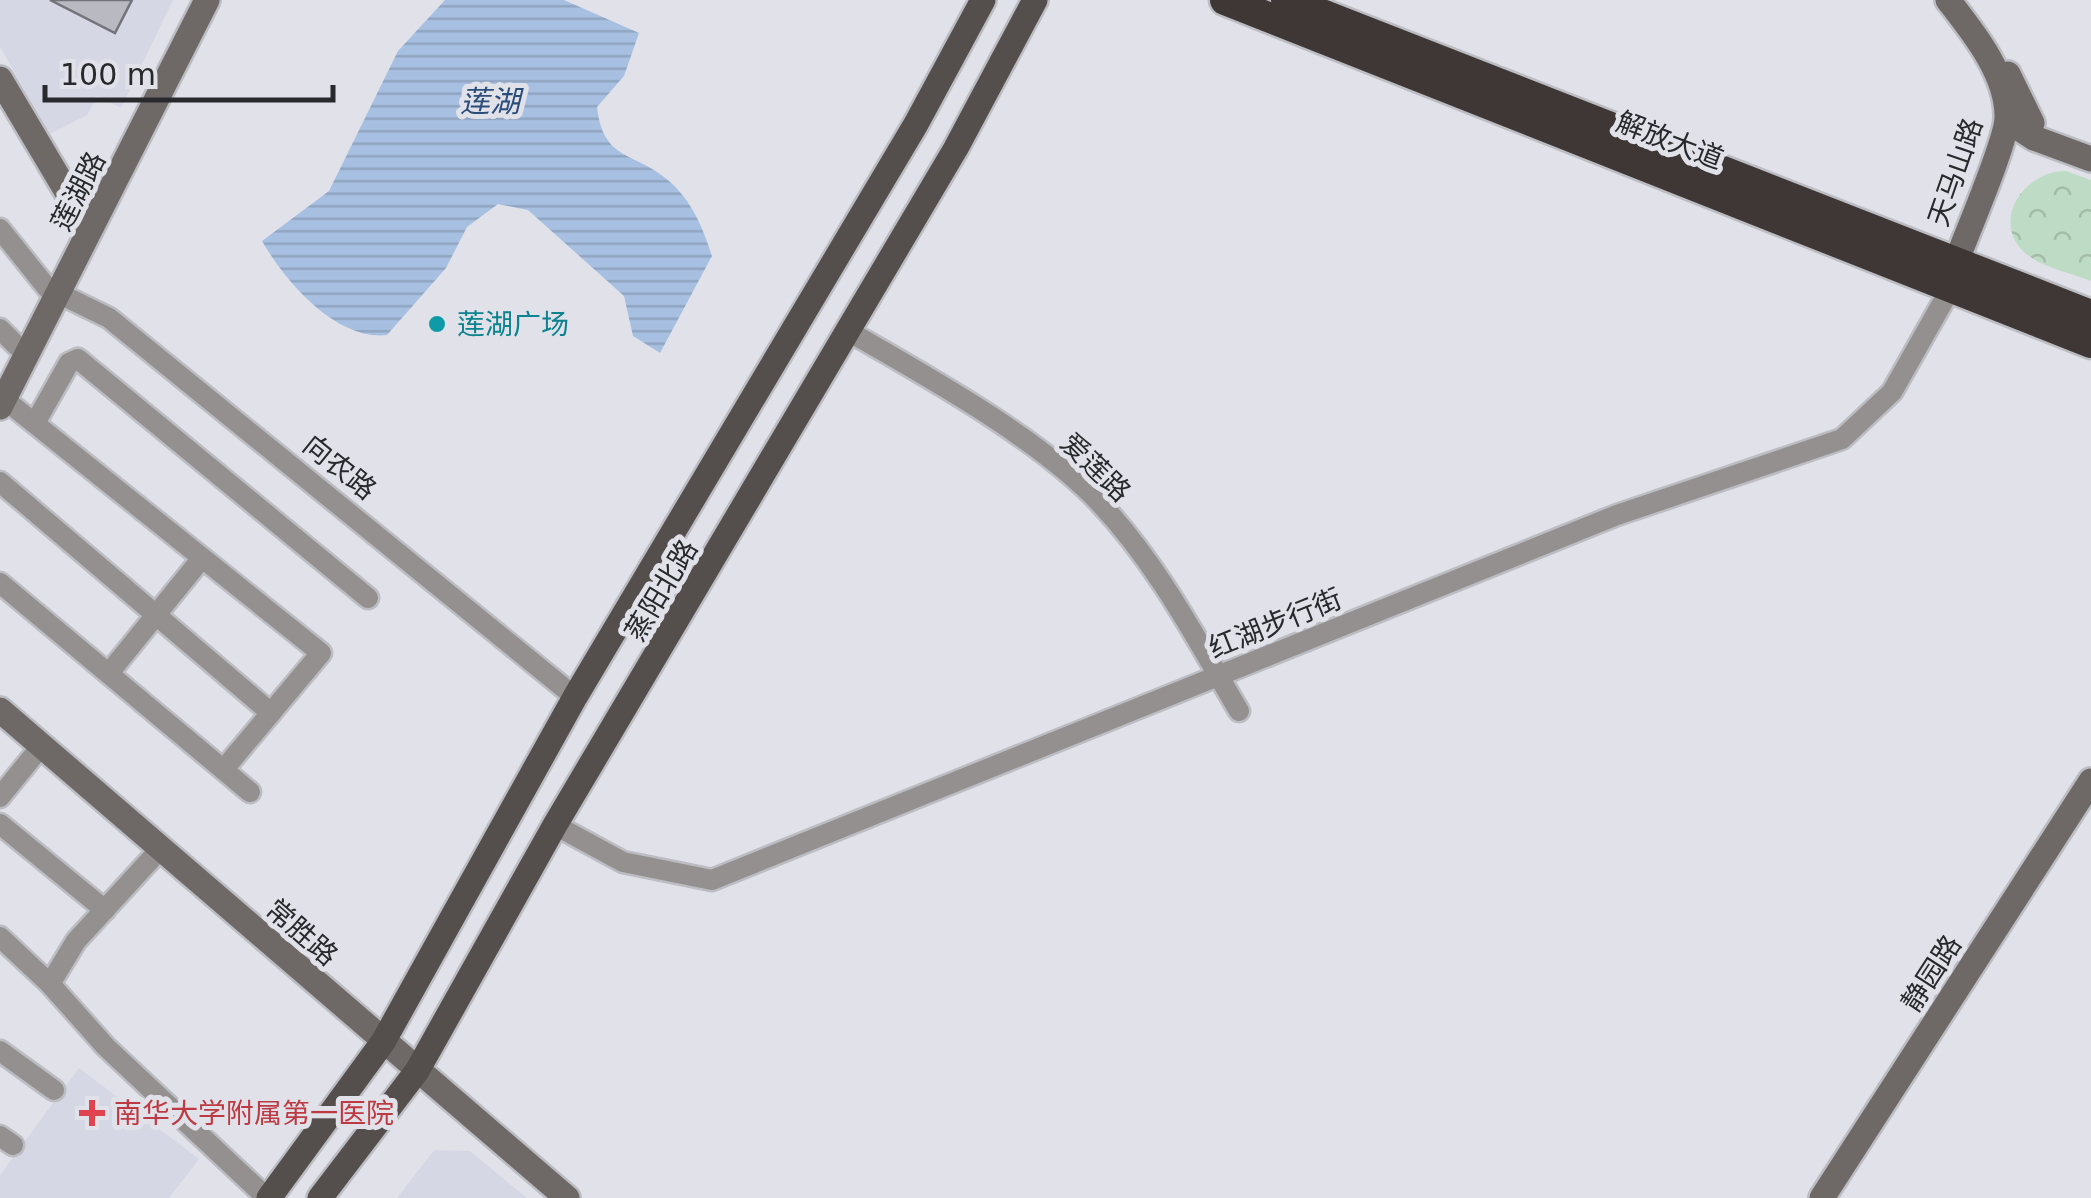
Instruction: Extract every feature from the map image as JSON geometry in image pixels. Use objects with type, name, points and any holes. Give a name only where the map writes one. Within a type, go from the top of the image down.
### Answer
[{"type":"highway","name":"解放大道","points":[[1226,0],[1954,273],[2091,315]]},
{"type":"highway","name":"解放大道","points":[[1286,0],[1954,273],[2091,344]]},
{"type":"main road","name":"蒸阳北路","points":[[268,1198],[379,1047],[575,697],[916,124],[983,0]]},
{"type":"main road","name":"蒸阳北路","points":[[320,1198],[412,1076],[956,148],[1036,0]]},
{"type":"street","name":"莲湖路","points":[[2,395],[9,338],[54,292],[83,219],[192,0]]},
{"type":"street","name":"莲湖路","points":[[2,395],[208,0]]},
{"type":"street","name":"天马山路","points":[[1948,0],[1969,27],[2019,122]]},
{"type":"street","name":"天马山路","points":[[1954,273],[2019,122],[1987,36],[1962,0]]},
{"type":"street","points":[[0,78],[83,219]]},
{"type":"street","points":[[2019,122],[2091,146]]},
{"type":"street","points":[[2019,122],[2034,138],[2091,159]]},
{"type":"street","points":[[0,229],[54,292]]},
{"type":"street","name":"红湖步行街","points":[[556,825],[623,862],[712,880],[1617,515],[1842,438],[1892,392],[1954,273]]},
{"type":"street","name":"向农路","points":[[54,292],[110,318],[575,697]]},
{"type":"street","name":"爱莲路","points":[[848,331],[1045,452],[1100,504],[1172,597],[1239,711]]},
{"type":"street","points":[[35,424],[69,363],[78,359],[368,598]]},
{"type":"street","points":[[2,395],[321,654],[224,769]]},
{"type":"street","points":[[0,482],[271,712]]},
{"type":"street","points":[[109,674],[202,558]]},
{"type":"street","points":[[0,583],[250,792]]},
{"type":"street","name":"常胜路","points":[[0,710],[546,1198]]},
{"type":"street","name":"常胜路","points":[[0,725],[379,1047]]},
{"type":"street","points":[[0,796],[34,755]]},
{"type":"street","name":"静园路","points":[[1822,1198],[2091,781]]},
{"type":"street","name":"静园路","points":[[1842,1198],[2091,806]]},
{"type":"street","points":[[0,824],[105,910]]},
{"type":"street","points":[[50,984],[76,941],[152,858]]},
{"type":"street","points":[[2,945],[50,984],[80,1022],[268,1198]]},
{"type":"street","points":[[0,1051],[54,1090]]},
{"type":"street","name":"常胜路","points":[[412,1076],[567,1198]]},
{"type":"shaded area","points":[[0,0],[173,0],[121,108],[97,96],[87,115],[50,134],[0,47]]},
{"type":"shaded area","name":"南华大学附属第一医院","points":[[79,1068],[199,1159],[169,1198],[0,1198],[0,1175]]},
{"type":"shaded area","points":[[434,1150],[470,1151],[527,1198],[397,1198]]},
{"type":"green space","points":[[2066,171],[2091,180],[2091,281],[2032,258],[2015,240],[2011,226],[2017,199],[2026,188],[2051,173]]},
{"type":"water","name":"莲湖","points":[[445,0],[564,0],[639,33],[624,76],[597,107],[600,125],[613,147],[656,171],[684,197],[712,256],[660,353],[633,336],[624,296],[528,210],[498,204],[467,227],[446,268],[387,335],[368,334],[331,318],[298,290],[262,241],[329,191],[398,51]]},
{"type":"building","points":[[50,0],[132,0],[115,33]]},
{"type":"place","name":"莲湖广场","points":[[437,324]]},
{"type":"place","name":"南华大学附属第一医院","points":[[92,1113]]}]
